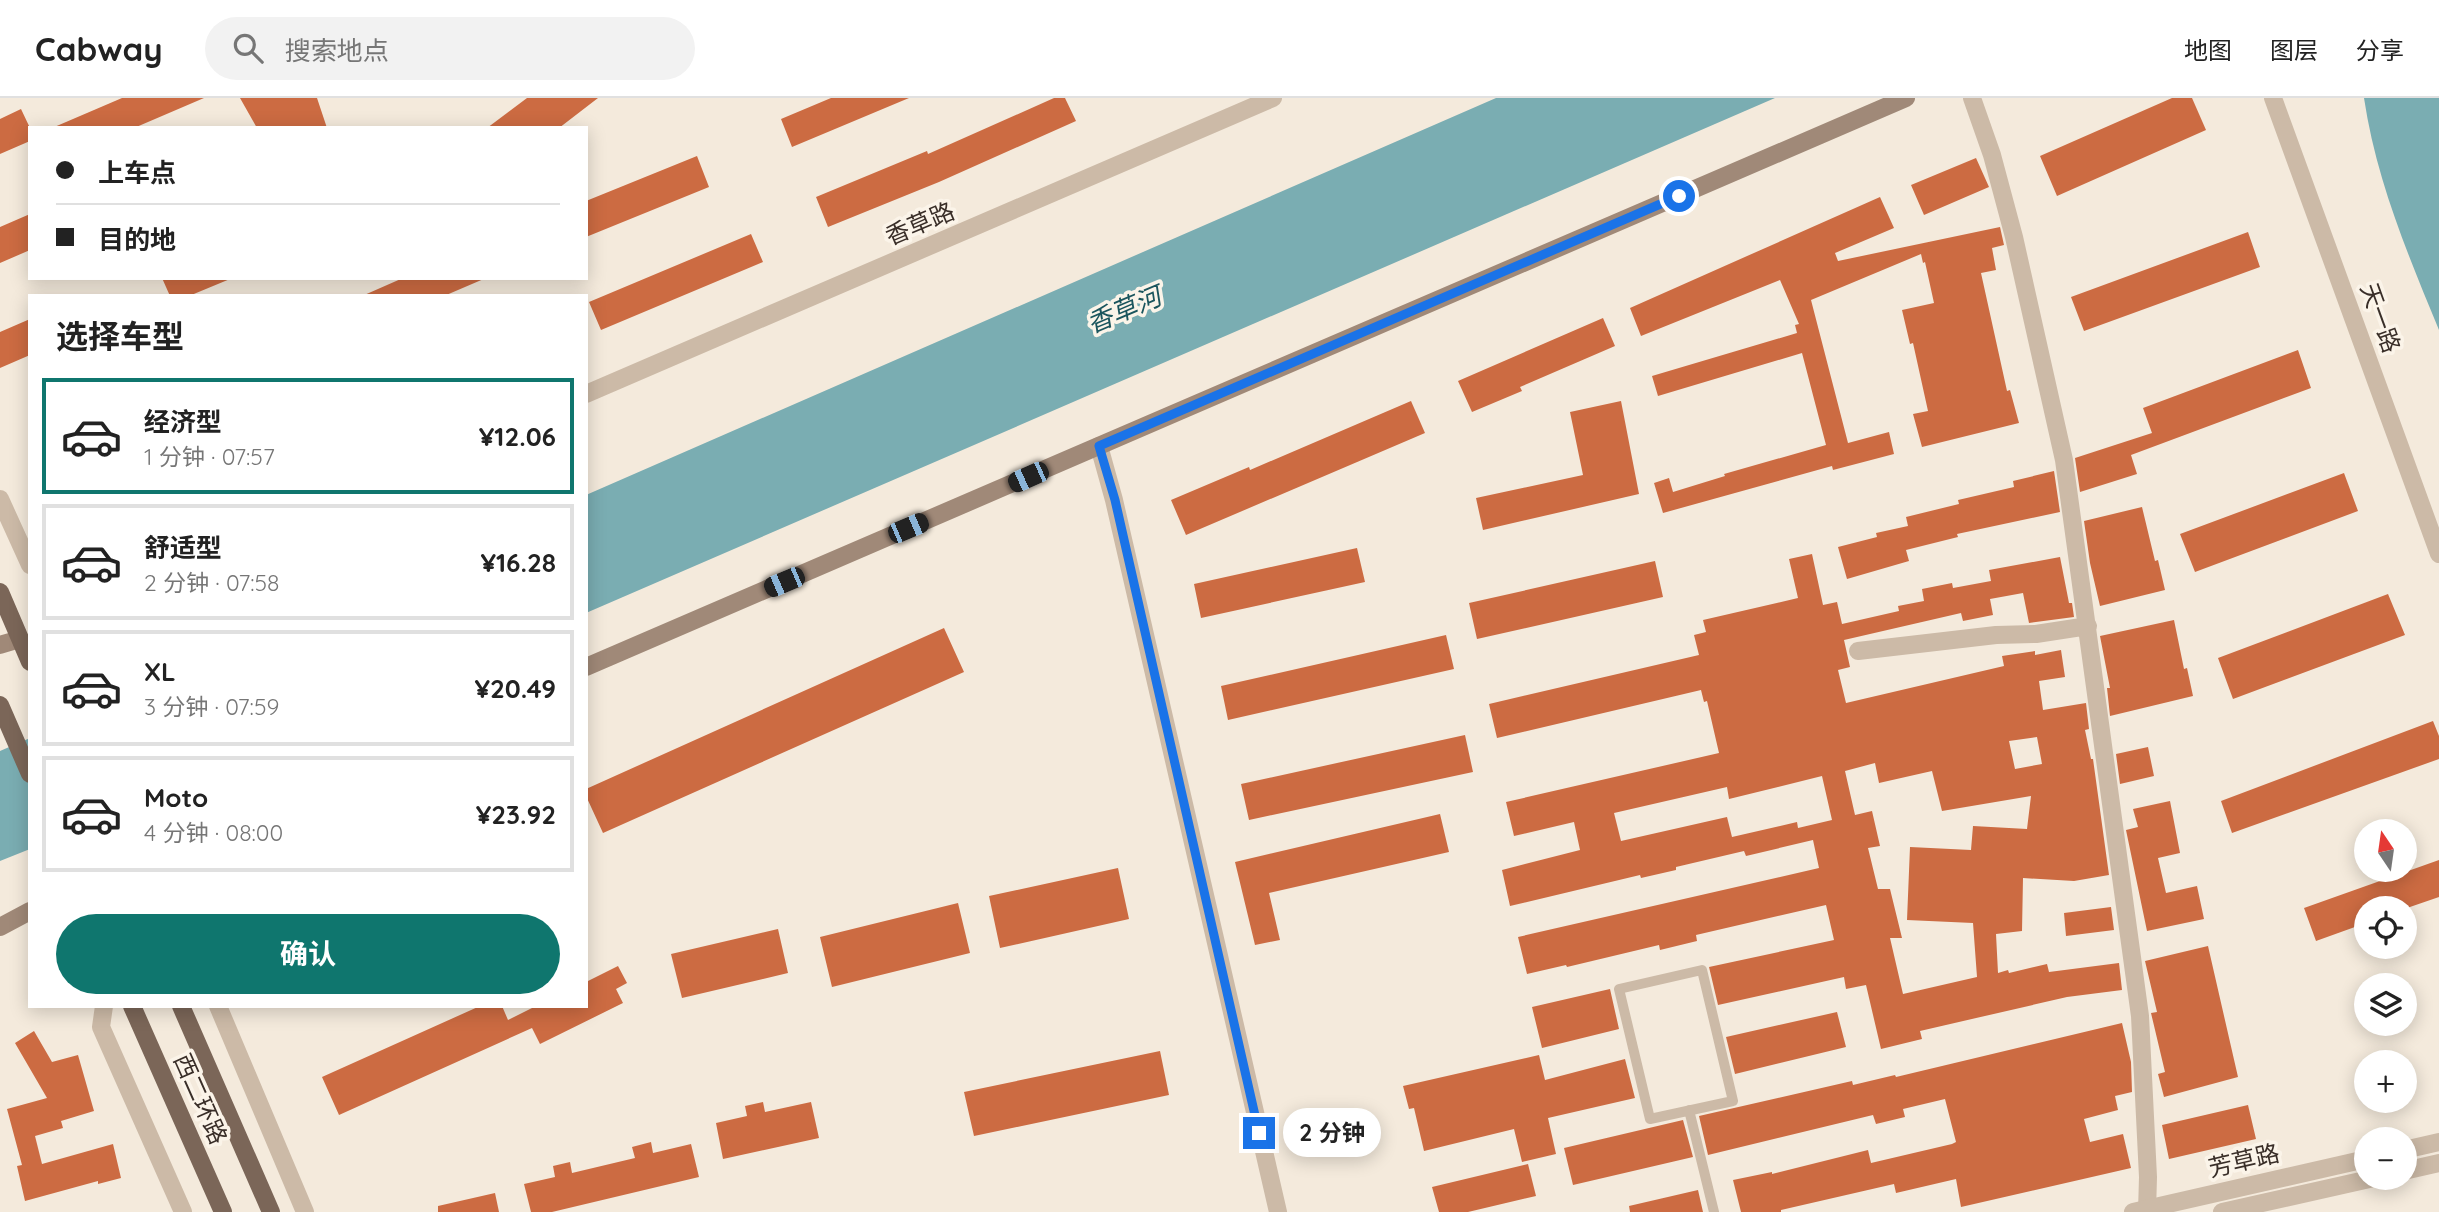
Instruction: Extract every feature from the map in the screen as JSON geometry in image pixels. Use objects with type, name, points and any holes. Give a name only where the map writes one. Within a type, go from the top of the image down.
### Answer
[{"type":"main road","points":[[588,666],[1906,98]]},
{"type":"main road","points":[[0,592],[4,614],[25,636],[0,645]]},
{"type":"main road","points":[[3,712],[28,769]]},
{"type":"main road","points":[[0,927],[28,912]]},
{"type":"main road","name":"西二环路","points":[[133,1008],[223,1212]]},
{"type":"main road","name":"西二环路","points":[[182,1008],[271,1212]]},
{"type":"street","name":"香草路","points":[[588,393],[1273,98]]},
{"type":"street","points":[[1972,98],[1992,155],[2011,225],[2064,460],[2140,1016],[2142,1211]]},
{"type":"street","name":"天一路","points":[[2273,98],[2439,554]]},
{"type":"street","points":[[1099,446],[1115,500],[1278,1212]]},
{"type":"street","points":[[0,499],[28,561]]},
{"type":"street","points":[[1858,651],[1996,635],[2036,634],[2088,626]]},
{"type":"street","points":[[104,1008],[101,1027],[183,1212]]},
{"type":"street","points":[[219,1008],[306,1212]]},
{"type":"street","points":[[2417,1147],[2439,1142]]},
{"type":"street","name":"芳草路","points":[[2142,1211],[2354,1162]]},
{"type":"street","points":[[2417,1168],[2439,1163]]},
{"type":"street","name":"芳草路","points":[[2222,1212],[2354,1182]]},
{"type":"lane","points":[[1702,970],[1733,1101],[1689,1110],[1650,1118],[1619,989],[1702,970]]},
{"type":"lane","points":[[1689,1110],[1714,1212]]},
{"type":"water","name":"香草河","points":[[1496,98],[1775,98],[588,612],[588,494]]},
{"type":"water","points":[[2364,98],[2439,98],[2439,330],[2385,187]]},
{"type":"water","points":[[28,739],[28,850],[0,861],[0,751]]},
{"type":"building","points":[[122,98],[204,98],[139,126],[57,126]]},
{"type":"building","points":[[240,98],[317,98],[326,126],[256,126]]},
{"type":"building","points":[[527,98],[598,98],[562,126],[490,126]]},
{"type":"building","points":[[831,98],[909,98],[792,147],[781,119]]},
{"type":"building","points":[[1054,98],[1065,98],[1076,121],[939,182],[828,227],[816,197],[927,151],[928,154]]},
{"type":"building","points":[[2172,98],[2192,98],[2206,130],[2057,196],[2040,156]]},
{"type":"building","points":[[21,109],[29,126],[28,142],[0,154],[0,119]]},
{"type":"building","points":[[697,156],[709,187],[588,236],[588,200]]},
{"type":"building","points":[[1976,158],[1989,187],[1924,215],[1911,185]]},
{"type":"building","points":[[1880,197],[1894,228],[1835,253],[1838,261],[2000,227],[2004,245],[1992,248],[1996,270],[1981,273],[2007,391],[2010,390],[2019,423],[1922,447],[1913,414],[1928,411],[1913,343],[1910,344],[1902,310],[1934,303],[1921,254],[1811,300],[1848,443],[1889,432],[1894,454],[1833,470],[1832,466],[1663,513],[1654,483],[1669,478],[1673,492],[1725,476],[1724,474],[1826,445],[1802,353],[1658,396],[1652,376],[1797,333],[1795,325],[1799,324],[1780,280],[1641,336],[1630,308]]},
{"type":"building","points":[[28,215],[28,251],[0,263],[0,227]]},
{"type":"building","points":[[2248,232],[2260,267],[2084,331],[2071,297]]},
{"type":"building","points":[[751,234],[763,262],[601,330],[589,302]]},
{"type":"building","points":[[163,280],[228,280],[194,294],[169,294]]},
{"type":"building","points":[[398,280],[481,280],[449,294],[367,294]]},
{"type":"building","points":[[1603,318],[1615,346],[1520,387],[1522,391],[1472,412],[1458,381]]},
{"type":"building","points":[[28,320],[28,356],[0,368],[0,332]]},
{"type":"building","points":[[2298,350],[2311,388],[2131,455],[2137,474],[2080,492],[2075,458],[2152,433],[2143,408]]},
{"type":"building","points":[[1411,401],[1425,433],[1186,535],[1171,500],[1249,467],[1250,470]]},
{"type":"building","points":[[1621,401],[1639,494],[1483,530],[1476,498],[1583,475],[1570,412]]},
{"type":"building","points":[[2054,471],[2060,512],[1957,534],[1958,537],[1906,550],[1909,561],[1847,579],[1838,547],[1877,537],[1876,533],[1908,526],[1906,517],[1959,504],[1958,500],[2014,487],[2013,481]]},
{"type":"building","points":[[2344,473],[2358,511],[2195,572],[2180,534]]},
{"type":"building","points":[[2142,507],[2165,590],[2100,606],[2084,521]]},
{"type":"building","points":[[1357,548],[1365,582],[1201,618],[1194,584]]},
{"type":"building","points":[[1812,554],[1823,605],[1837,602],[1842,624],[1899,611],[1898,606],[1924,601],[1922,589],[1952,583],[1953,588],[1991,581],[1989,570],[2060,557],[2074,617],[2029,623],[2023,593],[1990,599],[1993,615],[1963,621],[1961,613],[1844,640],[1850,667],[1838,670],[1846,703],[2004,666],[2002,656],[2035,651],[2035,655],[2061,650],[2065,677],[2039,681],[2043,710],[2086,703],[2089,729],[2085,730],[2093,759],[2109,875],[2074,881],[2023,878],[2022,931],[1996,934],[1998,973],[2047,964],[2049,972],[2119,963],[2122,990],[2067,997],[1920,1031],[1922,1039],[1881,1049],[1866,985],[1846,989],[1844,977],[1718,1005],[1709,967],[1834,940],[1826,905],[1696,935],[1697,941],[1660,950],[1659,945],[1527,974],[1518,937],[1819,868],[1813,840],[1746,856],[1744,851],[1676,867],[1676,870],[1641,878],[1640,875],[1510,906],[1502,870],[1580,850],[1574,822],[1514,836],[1506,802],[1719,753],[1707,701],[1704,702],[1701,690],[1497,738],[1489,704],[1699,655],[1694,635],[1706,632],[1703,620],[1798,598],[1789,559]],"holes":[[[2037,737],[2042,764],[2015,769],[2009,741]],[[1875,763],[1879,783],[1932,771],[1942,811],[2031,796],[2027,829],[1973,826],[1971,850],[1910,847],[1907,920],[1973,923],[1977,977],[1903,994],[1890,938],[1902,938],[1890,889],[1878,889],[1868,848],[1880,846],[1872,811],[1855,815],[1845,771]],[[1822,776],[1832,820],[1798,828],[1797,822],[1732,837],[1727,817],[1621,841],[1614,813],[1727,787],[1729,799]]]},
{"type":"building","points":[[1655,561],[1663,597],[1477,639],[1469,603]]},
{"type":"building","points":[[2388,594],[2405,635],[2233,699],[2218,658]]},
{"type":"building","points":[[2174,620],[2184,669],[2187,668],[2193,696],[2110,716],[2107,688],[2110,688],[2100,636]]},
{"type":"building","points":[[944,628],[964,672],[603,833],[588,800],[588,788]]},
{"type":"building","points":[[1446,635],[1454,669],[1228,720],[1221,686]]},
{"type":"building","points":[[2433,721],[2439,736],[2439,759],[2232,833],[2221,801]]},
{"type":"building","points":[[1465,735],[1473,772],[1249,820],[1241,784]]},
{"type":"building","points":[[2148,747],[2154,776],[2120,784],[2116,754]]},
{"type":"building","points":[[2170,801],[2180,853],[2158,858],[2166,893],[2197,886],[2204,919],[2147,931],[2126,830],[2138,827],[2133,809]]},
{"type":"building","points":[[1440,814],[1449,852],[1269,893],[1280,940],[1255,945],[1235,862]]},
{"type":"building","points":[[2439,860],[2439,897],[2417,905],[2417,896],[2354,896],[2354,927],[2316,941],[2304,908],[2377,882],[2417,882],[2417,868]]},
{"type":"building","points":[[1118,868],[1129,919],[1000,948],[989,896]]},
{"type":"building","points":[[958,903],[970,953],[832,987],[820,937]]},
{"type":"building","points":[[2111,907],[2114,930],[2066,936],[2064,913]]},
{"type":"building","points":[[778,929],[788,973],[682,998],[671,954]]},
{"type":"building","points":[[2208,946],[2238,1077],[2164,1097],[2158,1074],[2165,1072],[2151,1013],[2157,1012],[2145,961]]},
{"type":"building","points":[[618,966],[627,983],[616,989],[623,1003],[540,1044],[532,1028],[339,1115],[322,1077],[476,1008],[503,1008],[508,1020],[532,1008],[588,1008],[588,981]]},
{"type":"building","points":[[1610,989],[1619,1029],[1542,1048],[1532,1007]]},
{"type":"building","points":[[1837,1012],[1846,1047],[1735,1074],[1726,1037]]},
{"type":"building","points":[[2122,1023],[2131,1062],[2132,1092],[2115,1096],[2118,1110],[2084,1119],[2090,1142],[2123,1134],[2131,1168],[1961,1207],[1956,1179],[1896,1193],[1894,1184],[1781,1212],[1741,1212],[1733,1180],[1772,1174],[1868,1150],[1871,1163],[1956,1142],[1945,1099],[1903,1109],[1905,1117],[1876,1124],[1873,1115],[1708,1155],[1699,1116],[1852,1081],[1853,1085],[1895,1075],[1896,1077]]},
{"type":"building","points":[[34,1031],[52,1062],[78,1055],[94,1111],[61,1121],[63,1128],[35,1136],[42,1164],[113,1144],[121,1178],[98,1184],[98,1181],[25,1201],[17,1166],[22,1165],[7,1109],[47,1098],[15,1043]]},
{"type":"building","points":[[1160,1051],[1169,1095],[974,1136],[964,1092]]},
{"type":"building","points":[[1539,1055],[1545,1080],[1625,1059],[1635,1098],[1548,1118],[1556,1154],[1522,1162],[1514,1129],[1424,1151],[1414,1108],[1409,1109],[1403,1086]]},
{"type":"building","points":[[763,1102],[765,1112],[811,1102],[819,1138],[723,1159],[716,1123],[747,1116],[745,1106]]},
{"type":"building","points":[[2248,1105],[2256,1139],[2169,1159],[2162,1125]]},
{"type":"building","points":[[1683,1120],[1693,1157],[1573,1185],[1564,1148]]},
{"type":"building","points":[[651,1142],[653,1153],[691,1144],[699,1177],[552,1212],[531,1212],[524,1184],[555,1177],[553,1166],[570,1162],[572,1173],[635,1158],[632,1147]]},
{"type":"building","points":[[1528,1164],[1536,1196],[1468,1212],[1439,1212],[1432,1187]]},
{"type":"building","points":[[1698,1190],[1703,1212],[1630,1212],[1629,1206]]},
{"type":"building","points":[[495,1193],[499,1212],[438,1212],[438,1206]]},
{"type":"route","points":[[1259,1133],[1115,500],[1099,446],[1679,196]]}]
